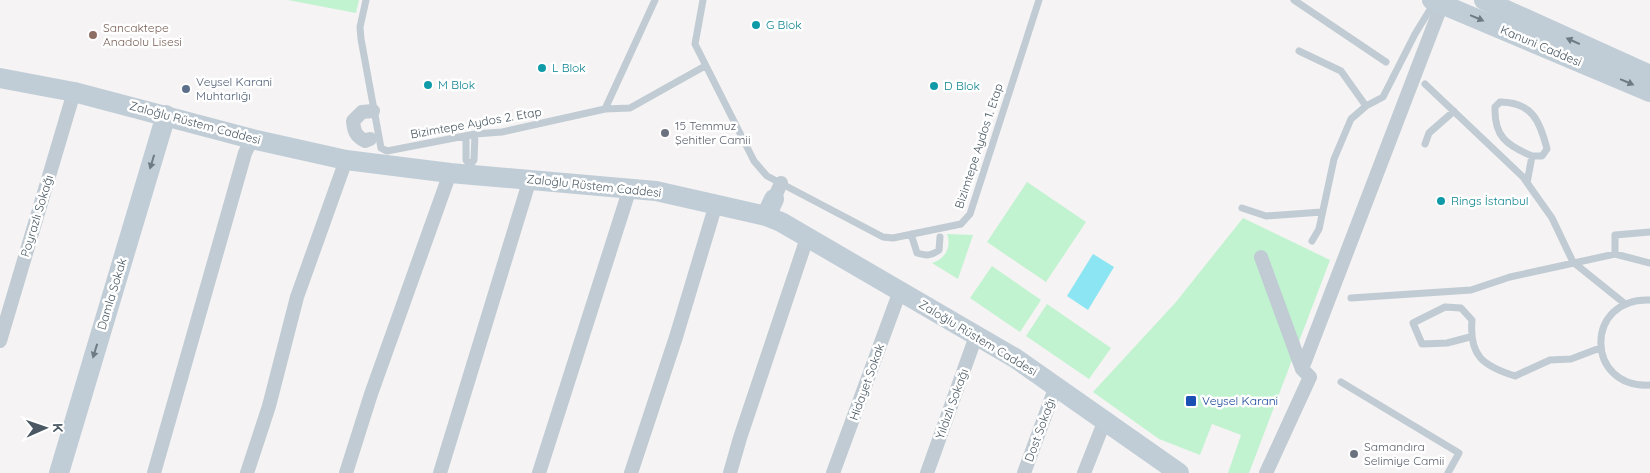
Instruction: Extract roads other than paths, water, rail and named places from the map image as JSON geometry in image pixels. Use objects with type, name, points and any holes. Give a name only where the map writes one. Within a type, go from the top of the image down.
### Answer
[{"type":"street","name":"Kanuni Caddesi","points":[[1484,0],[1650,75]]},
{"type":"street","points":[[1302,369],[1436,1]]},
{"type":"street","name":"Kanuni Caddesi","points":[[1436,1],[1650,92]]},
{"type":"street","name":"Zaloğlu Rüstem Caddesi","points":[[0,78],[74,92],[252,139],[346,160],[450,173],[470,165],[530,179],[656,191],[716,204],[774,199],[807,238],[976,336],[1056,386],[1173,471]]},
{"type":"street","name":"Zaloğlu Rüstem Caddesi","points":[[0,83],[32,84]]},
{"type":"street","name":"Poyrazlı Sokağı","points":[[0,341],[74,92]]},
{"type":"street","points":[[370,139],[365,141],[359,138],[354,131],[353,121],[362,112],[373,111]]},
{"type":"street","name":"Damla Sokak","points":[[59,473],[166,115]]},
{"type":"street","points":[[154,473],[245,152],[252,139]]},
{"type":"street","points":[[247,473],[269,406],[298,296],[346,160]]},
{"type":"street","points":[[346,473],[371,394],[450,173]]},
{"type":"street","points":[[440,473],[530,179]]},
{"type":"street","points":[[539,473],[630,188]]},
{"type":"street","points":[[631,473],[676,337],[716,204]]},
{"type":"street","points":[[730,473],[807,238]]},
{"type":"street","points":[[1261,257],[1302,369],[1310,377],[1266,473]]},
{"type":"street","name":"Hidayet Sokak","points":[[833,473],[900,291]]},
{"type":"street","name":"Yıldızlı Sokağı","points":[[926,473],[976,336]]},
{"type":"street","name":"Dost Sokağı","points":[[1024,473],[1056,386]]},
{"type":"street","points":[[1084,473],[1105,420]]},
{"type":"lane","name":"Bizimtepe Aydos 2. Etap","points":[[366,0],[360,27],[361,39],[381,148],[387,151],[475,134],[502,132],[604,109],[630,108],[705,66]]},
{"type":"lane","points":[[604,109],[655,0]]},
{"type":"lane","name":"Bizimtepe Aydos 1. Etap","points":[[703,0],[695,44],[754,161],[767,176],[774,199],[883,237],[911,234],[961,224],[970,214],[1039,0]]},
{"type":"lane","points":[[1294,0],[1386,62]]},
{"type":"lane","points":[[1312,241],[1319,229],[1339,144],[1351,119],[1366,106],[1383,97],[1415,34],[1436,1]]},
{"type":"lane","points":[[1299,51],[1340,71],[1366,106]]},
{"type":"lane","points":[[1425,84],[1527,183],[1552,218],[1573,262],[1624,303]]},
{"type":"lane","points":[[1500,102],[1511,102],[1526,107],[1535,117],[1543,133],[1547,149],[1542,156],[1532,156],[1508,144],[1495,124],[1495,107],[1500,102]]},
{"type":"lane","points":[[1425,144],[1429,133],[1454,111]]},
{"type":"lane","points":[[470,165],[475,134]]},
{"type":"lane","points":[[466,136],[470,165]]},
{"type":"lane","points":[[1527,183],[1532,156]]},
{"type":"lane","points":[[1242,208],[1266,216],[1322,212]]},
{"type":"lane","points":[[1615,254],[1615,236],[1650,232]]},
{"type":"lane","points":[[911,234],[916,253],[925,256],[933,255],[939,250],[940,237]]},
{"type":"lane","points":[[1351,298],[1471,290],[1510,277],[1615,254],[1650,263]]},
{"type":"lane","points":[[1650,300],[1638,299],[1624,303],[1613,311],[1605,322],[1601,334],[1600,348],[1605,361],[1613,373],[1625,382],[1639,385],[1650,384]]},
{"type":"lane","points":[[1470,337],[1447,343],[1422,344],[1413,323],[1445,307],[1461,308],[1472,320],[1470,337],[1483,361],[1493,369],[1515,376],[1550,360],[1571,359],[1600,348]]},
{"type":"lane","points":[[1342,382],[1459,453],[1448,473]]},
{"type":"water","points":[[1093,254],[1114,267],[1088,310],[1067,296]]},
{"type":"place","name":"G Blok","points":[[756,25]]},
{"type":"place","name":"Sancaktepe Anadolu Lisesi","points":[[93,35]]},
{"type":"place","name":"L Blok","points":[[542,68]]},
{"type":"place","name":"M Blok","points":[[428,85]]},
{"type":"place","name":"D Blok","points":[[934,86]]},
{"type":"place","name":"Veysel Karani Muhtarlığı","points":[[186,89]]},
{"type":"place","name":"15 Temmuz Şehitler Camii","points":[[665,133]]},
{"type":"place","name":"Rings İstanbul","points":[[1441,201]]},
{"type":"place","name":"Veysel Karani","points":[[1191,401]]},
{"type":"place","name":"Samandıra Selimiye Camii","points":[[1354,454]]}]
